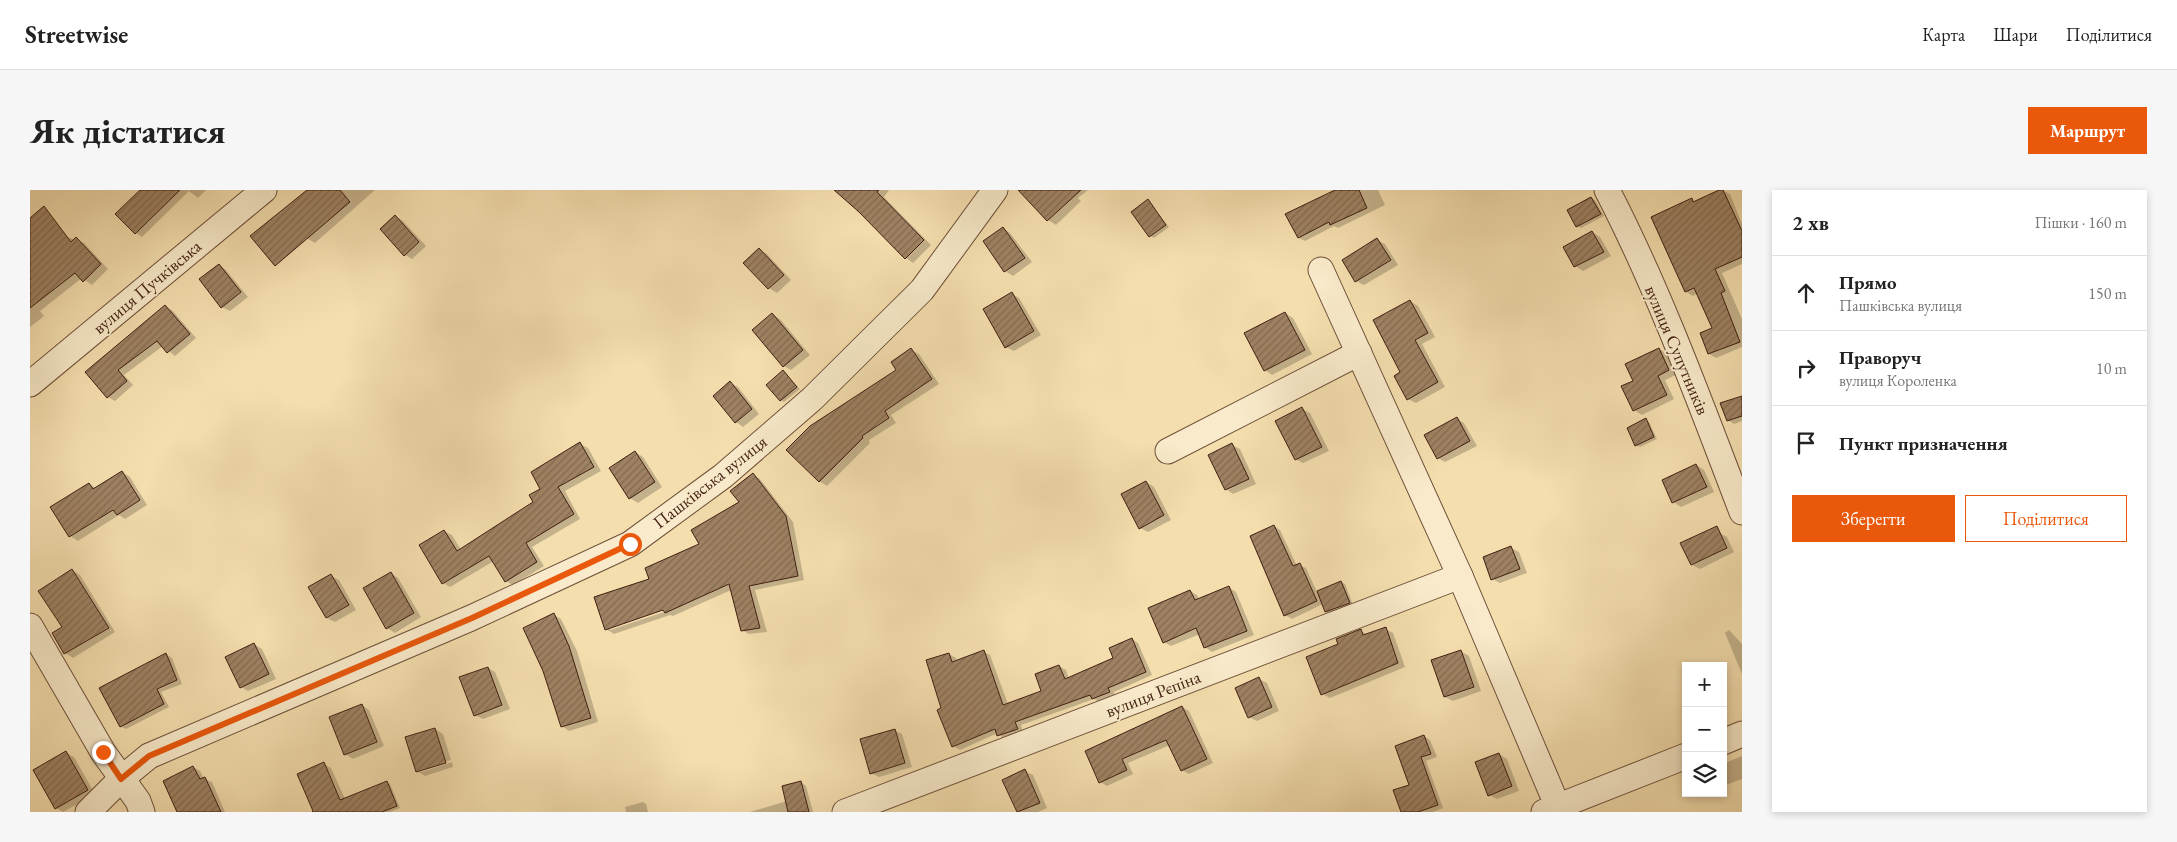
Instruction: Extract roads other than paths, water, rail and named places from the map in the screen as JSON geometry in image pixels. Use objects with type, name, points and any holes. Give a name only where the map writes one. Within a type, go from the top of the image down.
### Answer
[{"type":"street","name":"вулиця Пучківська","points":[[30,384],[264,190]]},
{"type":"street","name":"Пашківська вулиця","points":[[88,812],[121,779],[149,756],[472,618],[630,544],[723,476],[812,399],[922,290],[995,190]]},
{"type":"street","name":"вулиця Супутників","points":[[1607,190],[1620,214],[1686,366],[1742,512]]},
{"type":"street","points":[[1320,270],[1460,576],[1554,810],[1682,758]]},
{"type":"street","points":[[1168,451],[1359,353]]},
{"type":"street","name":"вулиця Рєпіна","points":[[845,812],[1460,576]]},
{"type":"street","points":[[30,626],[103,752],[138,801],[142,812]]},
{"type":"street","points":[[1727,740],[1742,734]]}]
